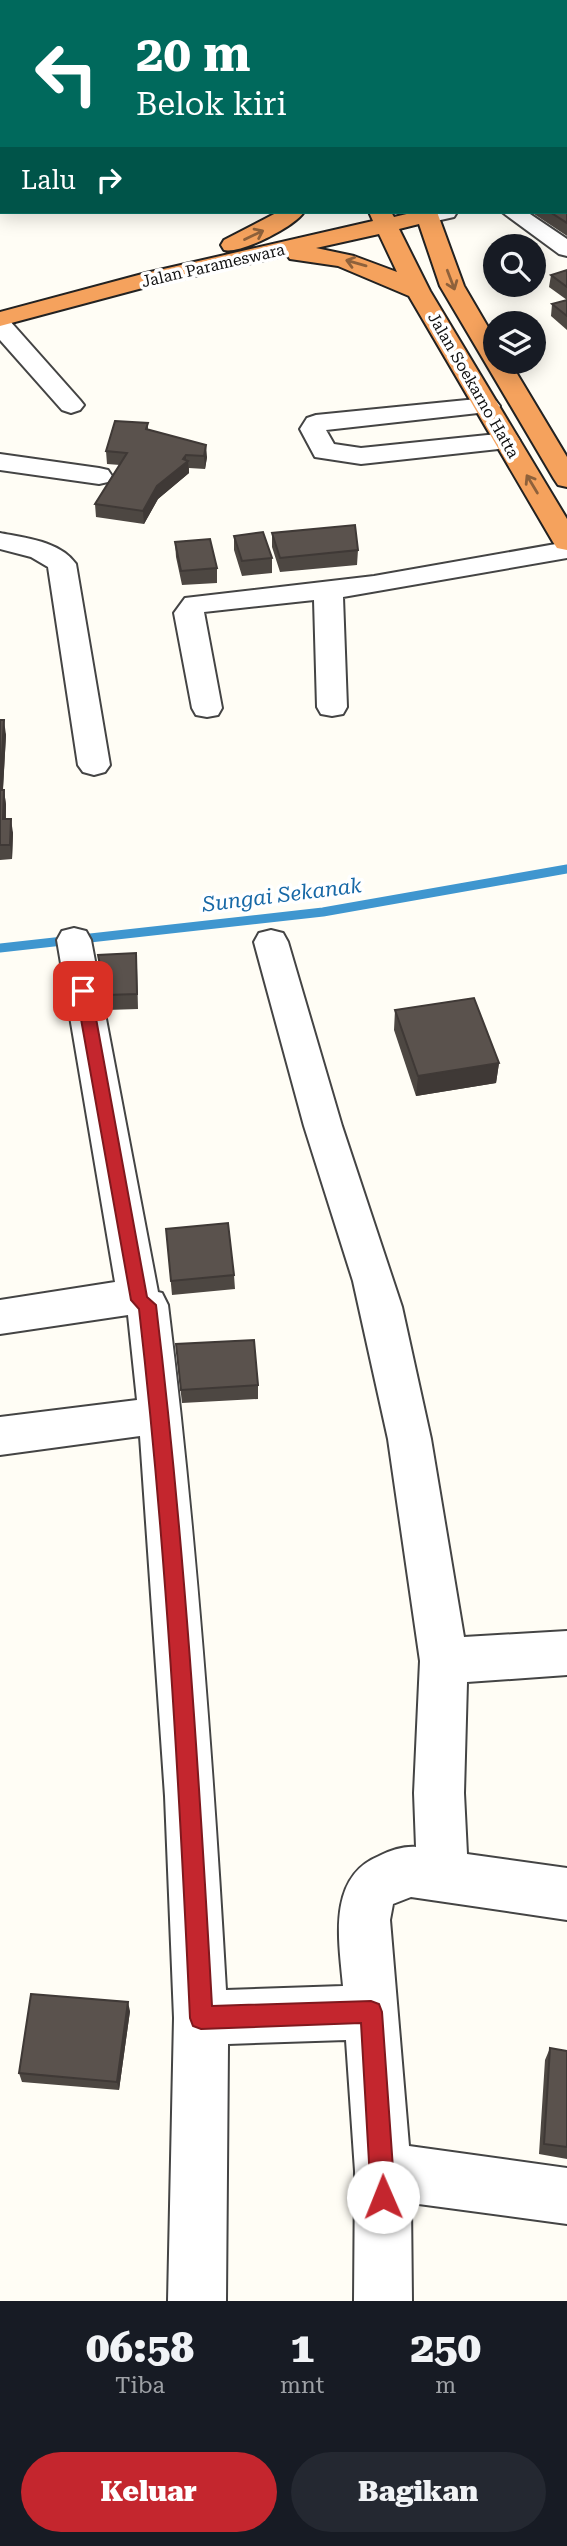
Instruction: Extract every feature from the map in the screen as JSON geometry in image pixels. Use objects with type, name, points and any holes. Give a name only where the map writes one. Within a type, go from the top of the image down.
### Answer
[{"type":"highway","points":[[146,280],[209,256],[290,214]]},
{"type":"highway","name":"Jalan Parameswara","points":[[0,318],[231,261],[389,216],[418,214]]},
{"type":"highway","name":"Jalan Soekarno Hatta","points":[[433,214],[452,286],[483,339]]},
{"type":"highway","name":"Jalan Soekarno Hatta","points":[[389,216],[418,291],[567,542]]},
{"type":"highway","points":[[231,261],[290,254],[323,256],[372,268],[418,291]]},
{"type":"highway","name":"Jalan Soekarno Hatta","points":[[504,374],[567,479]]},
{"type":"street","points":[[516,214],[567,249]]},
{"type":"street","points":[[0,325],[71,405]]},
{"type":"street","points":[[486,406],[316,423],[313,429],[324,451],[360,456],[507,441]]},
{"type":"street","points":[[0,462],[99,476]]},
{"type":"street","points":[[0,541],[37,550],[54,557],[62,564],[94,765]]},
{"type":"street","points":[[207,708],[189,614],[191,607],[202,602],[374,585],[567,550]]},
{"type":"street","points":[[328,589],[332,706]]},
{"type":"street","points":[[74,940],[139,1300]]},
{"type":"street","points":[[271,942],[281,968],[316,1102],[381,1306],[410,1431],[444,1661],[439,1793],[442,1876]]},
{"type":"street","points":[[0,1317],[126,1297],[147,1305],[160,1416],[190,1796],[201,2018],[197,2301]]},
{"type":"street","points":[[0,1436],[160,1416]]},
{"type":"street","points":[[444,1661],[567,1653]]},
{"type":"street","points":[[383,2301],[383,2171],[364,1920],[370,1890],[384,1879],[411,1872],[567,1894]]},
{"type":"street","points":[[201,2018],[371,2012]]},
{"type":"street","points":[[383,2171],[567,2196]]},
{"type":"building","points":[[553,214],[567,214],[567,223]]},
{"type":"building","points":[[567,270],[567,287],[551,275]]},
{"type":"building","points":[[567,300],[567,316],[552,304]]},
{"type":"building","points":[[115,421],[148,423],[146,429],[206,445],[204,456],[186,455],[183,459],[188,461],[157,486],[143,511],[95,504],[127,453],[106,451]]},
{"type":"building","points":[[355,525],[358,550],[280,558],[272,533]]},
{"type":"building","points":[[263,532],[272,558],[242,561],[234,536]]},
{"type":"building","points":[[210,539],[217,568],[181,571],[175,542]]},
{"type":"building","points":[[0,720],[4,720],[0,790]]},
{"type":"building","points":[[0,790],[4,790],[3,819],[11,819],[10,845],[0,845]]},
{"type":"building","points":[[136,953],[137,994],[106,995],[98,955]]},
{"type":"building","points":[[474,998],[499,1063],[418,1076],[395,1010]]},
{"type":"building","points":[[228,1223],[234,1275],[171,1281],[166,1229]]},
{"type":"building","points":[[254,1340],[258,1385],[181,1390],[176,1344]]},
{"type":"building","points":[[31,1994],[128,2002],[117,2082],[19,2073]]},
{"type":"building","points":[[550,2048],[567,2051],[567,2147],[544,2144]]},
{"type":"waterway","name":"Sungai Sekanak","points":[[0,948],[323,912],[567,869]]},
{"type":"route","points":[[83,991],[139,1300],[147,1305],[160,1416],[190,1796],[201,2018],[371,2012],[383,2197]]}]
